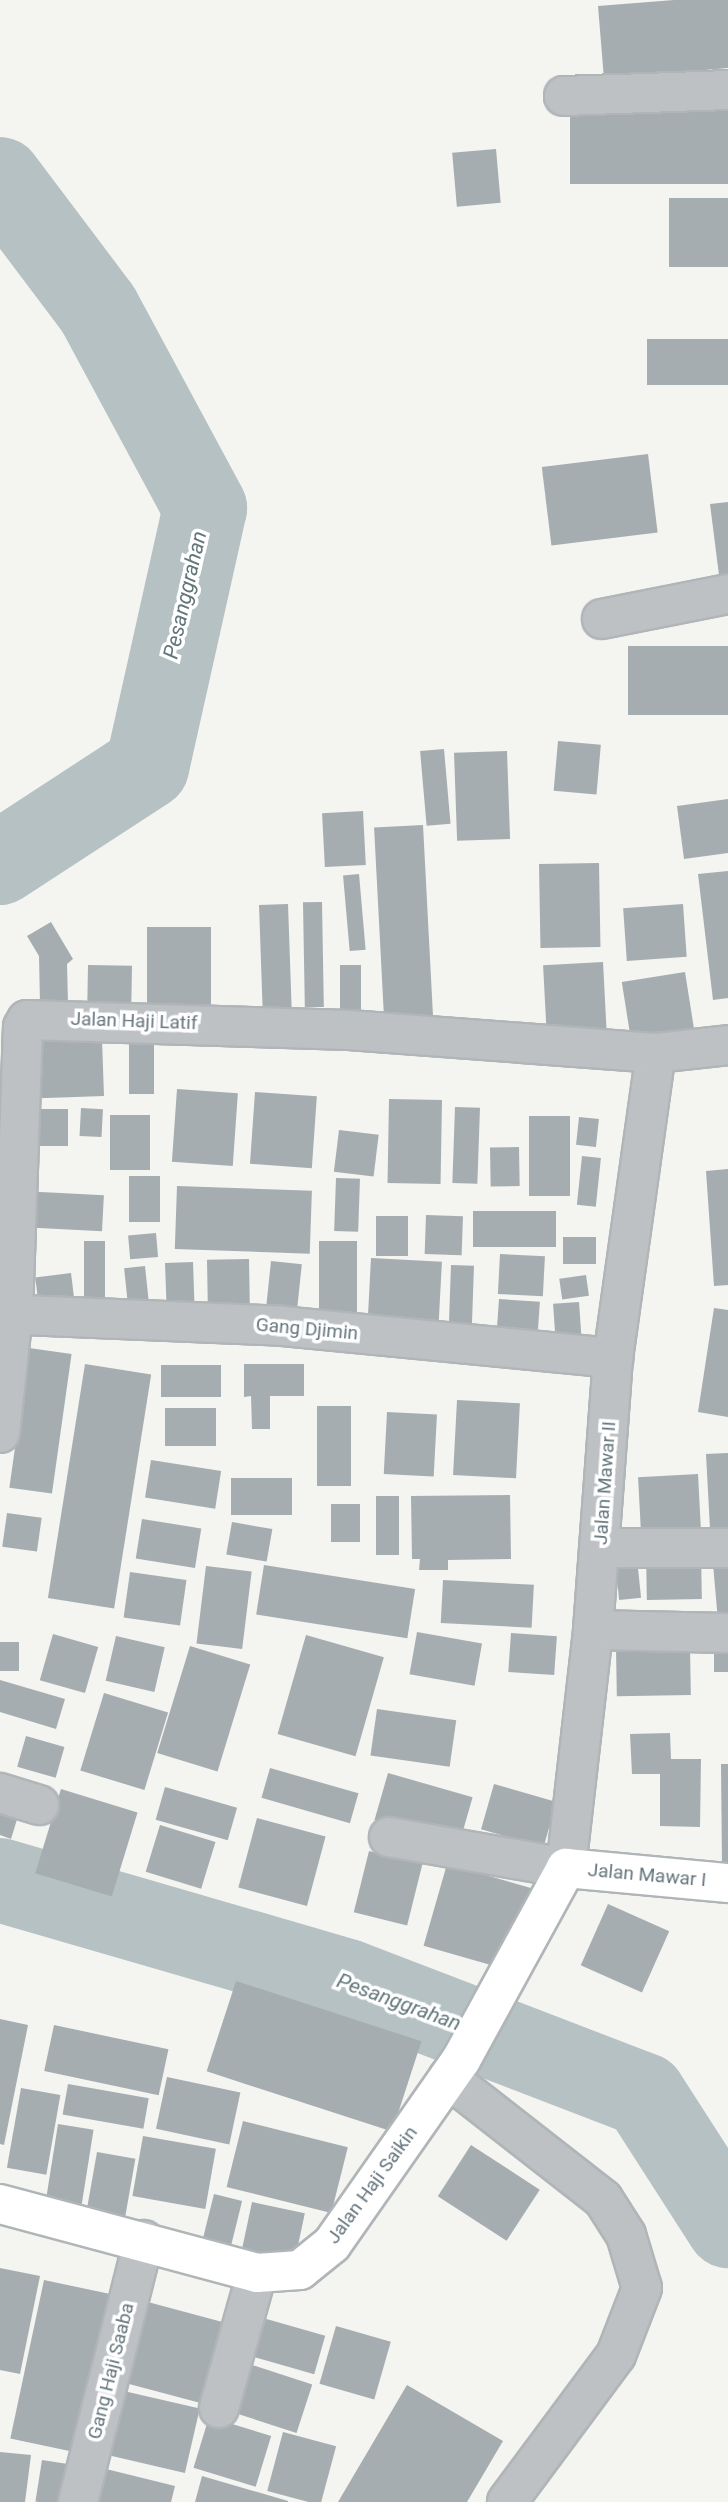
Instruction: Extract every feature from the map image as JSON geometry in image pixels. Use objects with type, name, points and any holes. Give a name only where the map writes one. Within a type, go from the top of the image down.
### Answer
[{"type":"street","points":[[564,96],[728,90]]},
{"type":"street","points":[[602,618],[728,594]]},
{"type":"street","name":"Jalan Haji Latif","points":[[0,1433],[23,1027],[27,1020],[349,1030],[656,1053]]},
{"type":"street","points":[[656,1053],[728,1045]]},
{"type":"street","name":"Jalan Mawar II","points":[[511,1973],[566,1868],[593,1630],[613,1358],[656,1053]]},
{"type":"street","name":"Gang Djimin","points":[[7,1314],[281,1325],[613,1358]]},
{"type":"street","points":[[600,1548],[728,1548]]},
{"type":"street","points":[[593,1630],[728,1633]]},
{"type":"street","points":[[0,1793],[39,1805]]},
{"type":"street","points":[[389,1837],[566,1868]]},
{"type":"street","name":"Jalan Mawar I","points":[[566,1868],[728,1883]]},
{"type":"street","name":"Jalan Haji Saikin","points":[[0,2204],[144,2240],[257,2273],[300,2270],[332,2244],[454,2069],[511,1973]]},
{"type":"street","points":[[454,2069],[603,2199],[626,2235],[642,2288],[616,2355],[507,2502]]},
{"type":"street","name":"Gang Haji Saaba","points":[[78,2502],[144,2240]]},
{"type":"street","points":[[219,2408],[257,2273]]},
{"type":"building","points":[[674,0],[728,0],[728,68],[604,79],[598,6]]},
{"type":"building","points":[[570,103],[728,103],[728,184],[570,184]]},
{"type":"building","points":[[496,149],[501,203],[457,207],[452,153]]},
{"type":"building","points":[[669,198],[728,198],[728,267],[669,267]]},
{"type":"building","points":[[647,339],[728,339],[728,385],[647,385]]},
{"type":"building","points":[[648,454],[658,532],[551,545],[542,467]]},
{"type":"building","points":[[728,502],[728,573],[719,575],[710,504]]},
{"type":"building","points":[[628,646],[728,646],[728,715],[628,715]]},
{"type":"building","points":[[558,741],[601,745],[596,795],[554,791]]},
{"type":"building","points":[[444,749],[451,824],[427,826],[420,751]]},
{"type":"building","points":[[507,751],[510,839],[457,841],[454,753]]},
{"type":"building","points":[[728,799],[728,853],[684,859],[677,806]]},
{"type":"building","points":[[363,811],[366,865],[325,867],[322,813]]},
{"type":"building","points":[[423,825],[433,1021],[384,1023],[374,828]]},
{"type":"building","points":[[599,863],[600,947],[540,948],[539,864]]},
{"type":"building","points":[[728,871],[728,998],[713,1000],[698,874]]},
{"type":"building","points":[[359,874],[366,950],[350,951],[343,875]]},
{"type":"building","points":[[303,902],[322,902],[324,1007],[305,1007]]},
{"type":"building","points":[[288,904],[292,1017],[263,1018],[259,905]]},
{"type":"building","points":[[683,904],[687,957],[627,961],[623,908]]},
{"type":"building","points":[[51,922],[73,959],[67,964],[68,1004],[40,1004],[39,956],[27,936]]},
{"type":"building","points":[[147,927],[211,927],[211,1016],[147,1016]]},
{"type":"building","points":[[603,962],[607,1032],[547,1035],[543,965]]},
{"type":"building","points":[[88,965],[132,966],[131,1004],[87,1003]]},
{"type":"building","points":[[340,965],[361,965],[361,1018],[340,1018]]},
{"type":"building","points":[[685,972],[694,1030],[631,1040],[622,982]]},
{"type":"building","points":[[102,1039],[104,1096],[39,1098],[37,1041]]},
{"type":"building","points":[[129,1044],[154,1044],[154,1094],[129,1094]]},
{"type":"building","points":[[177,1089],[238,1093],[233,1166],[172,1162]]},
{"type":"building","points":[[255,1092],[317,1096],[312,1168],[250,1164]]},
{"type":"building","points":[[389,1099],[442,1100],[441,1184],[388,1183]]},
{"type":"building","points":[[455,1107],[480,1108],[477,1184],[452,1183]]},
{"type":"building","points":[[81,1108],[103,1109],[102,1137],[80,1136]]},
{"type":"building","points":[[39,1109],[68,1109],[68,1146],[39,1146]]},
{"type":"building","points":[[110,1115],[150,1115],[150,1170],[110,1170]]},
{"type":"building","points":[[529,1116],[570,1116],[570,1196],[529,1196]]},
{"type":"building","points":[[579,1117],[599,1119],[596,1147],[576,1145]]},
{"type":"building","points":[[339,1130],[379,1135],[374,1177],[334,1172]]},
{"type":"building","points":[[519,1147],[520,1186],[491,1187],[490,1148]]},
{"type":"building","points":[[582,1156],[601,1158],[596,1207],[577,1205]]},
{"type":"building","points":[[728,1169],[728,1285],[714,1286],[706,1171]]},
{"type":"building","points":[[129,1176],[160,1176],[160,1222],[129,1222]]},
{"type":"building","points":[[336,1178],[360,1179],[358,1232],[334,1231]]},
{"type":"building","points":[[177,1186],[312,1191],[310,1254],[175,1249]]},
{"type":"building","points":[[21,1191],[104,1195],[102,1231],[19,1227]]},
{"type":"building","points":[[473,1211],[556,1211],[556,1247],[473,1247]]},
{"type":"building","points":[[426,1215],[463,1216],[462,1255],[425,1254]]},
{"type":"building","points":[[376,1216],[408,1216],[408,1256],[376,1256]]},
{"type":"building","points":[[156,1233],[158,1257],[130,1259],[128,1235]]},
{"type":"building","points":[[563,1237],[596,1237],[596,1264],[563,1264]]},
{"type":"building","points":[[84,1241],[105,1241],[105,1313],[84,1313]]},
{"type":"building","points":[[319,1241],[357,1241],[357,1322],[319,1322]]},
{"type":"building","points":[[500,1254],[545,1256],[543,1296],[498,1294]]},
{"type":"building","points":[[371,1258],[442,1262],[438,1332],[367,1328]]},
{"type":"building","points":[[249,1259],[250,1314],[208,1315],[207,1260]]},
{"type":"building","points":[[271,1261],[302,1264],[296,1317],[265,1314]]},
{"type":"building","points":[[193,1262],[195,1310],[167,1311],[165,1263]]},
{"type":"building","points":[[451,1265],[474,1266],[472,1332],[449,1331]]},
{"type":"building","points":[[145,1266],[150,1312],[129,1314],[124,1268]]},
{"type":"building","points":[[71,1273],[75,1306],[39,1310],[35,1277]]},
{"type":"building","points":[[586,1275],[589,1296],[562,1300],[559,1279]]},
{"type":"building","points":[[499,1299],[540,1302],[537,1346],[496,1343]]},
{"type":"building","points":[[579,1302],[582,1345],[556,1347],[553,1304]]},
{"type":"building","points":[[714,1308],[728,1310],[728,1417],[698,1412]]},
{"type":"building","points":[[29,1348],[72,1354],[52,1494],[9,1488]]},
{"type":"building","points":[[85,1364],[151,1374],[114,1609],[48,1598]]},
{"type":"building","points":[[244,1364],[304,1364],[304,1396],[270,1396],[270,1429],[252,1429],[251,1396],[244,1397]]},
{"type":"building","points":[[161,1365],[221,1365],[221,1397],[161,1397]]},
{"type":"building","points":[[457,1400],[520,1403],[516,1478],[453,1475]]},
{"type":"building","points":[[317,1406],[351,1406],[351,1486],[317,1486]]},
{"type":"building","points":[[165,1408],[216,1408],[216,1446],[165,1446]]},
{"type":"building","points":[[387,1412],[437,1415],[434,1477],[384,1474]]},
{"type":"building","points":[[728,1453],[728,1546],[711,1547],[706,1454]]},
{"type":"building","points":[[151,1460],[221,1471],[215,1509],[145,1498]]},
{"type":"building","points":[[698,1474],[702,1542],[642,1545],[638,1477]]},
{"type":"building","points":[[231,1478],[292,1478],[292,1515],[231,1515]]},
{"type":"building","points":[[510,1495],[511,1559],[448,1560],[448,1570],[419,1570],[420,1559],[412,1559],[411,1496]]},
{"type":"building","points":[[376,1496],[399,1496],[399,1555],[376,1555]]},
{"type":"building","points":[[331,1504],[360,1504],[360,1542],[331,1542]]},
{"type":"building","points":[[7,1513],[42,1518],[37,1552],[2,1547]]},
{"type":"building","points":[[142,1519],[201,1528],[195,1568],[136,1559]]},
{"type":"building","points":[[232,1522],[272,1529],[267,1562],[226,1554]]},
{"type":"building","points":[[701,1550],[702,1599],[647,1600],[646,1551]]},
{"type":"building","points":[[637,1559],[641,1598],[619,1600],[615,1561]]},
{"type":"building","points":[[728,1563],[728,1620],[718,1621],[713,1564]]},
{"type":"building","points":[[264,1565],[415,1589],[407,1638],[256,1614]]},
{"type":"building","points":[[206,1566],[252,1572],[242,1649],[196,1643]]},
{"type":"building","points":[[130,1572],[186,1580],[180,1625],[124,1618]]},
{"type":"building","points":[[443,1580],[534,1585],[532,1628],[441,1623]]},
{"type":"building","points":[[417,1632],[482,1643],[475,1686],[410,1674]]},
{"type":"building","points":[[511,1633],[557,1636],[554,1675],[508,1672]]},
{"type":"building","points":[[53,1634],[98,1647],[85,1693],[40,1680]]},
{"type":"building","points":[[306,1635],[384,1657],[355,1756],[278,1734]]},
{"type":"building","points":[[116,1636],[165,1647],[154,1692],[106,1681]]},
{"type":"building","points":[[0,1642],[19,1642],[19,1671],[0,1671]]},
{"type":"building","points":[[190,1646],[250,1664],[218,1772],[157,1753]]},
{"type":"building","points":[[690,1647],[691,1695],[617,1696],[616,1648]]},
{"type":"building","points":[[714,1650],[728,1650],[728,1672],[714,1672]]},
{"type":"building","points":[[0,1680],[65,1699],[56,1729],[0,1712]]},
{"type":"building","points":[[104,1693],[168,1713],[144,1790],[80,1770]]},
{"type":"building","points":[[377,1709],[456,1720],[450,1767],[370,1756]]},
{"type":"building","points":[[670,1733],[671,1759],[701,1759],[700,1827],[660,1826],[660,1774],[632,1774],[630,1734]]},
{"type":"building","points":[[26,1736],[64,1747],[56,1778],[17,1767]]},
{"type":"building","points":[[721,1764],[728,1764],[728,1864],[722,1865]]},
{"type":"building","points":[[270,1768],[358,1793],[350,1823],[261,1798]]},
{"type":"building","points":[[388,1773],[473,1797],[459,1844],[374,1820]]},
{"type":"building","points":[[494,1784],[556,1802],[544,1847],[481,1829]]},
{"type":"building","points":[[165,1787],[237,1808],[228,1840],[156,1820]]},
{"type":"building","points":[[61,1789],[138,1812],[112,1897],[35,1873]]},
{"type":"building","points":[[0,1796],[22,1803],[11,1839],[0,1835]]},
{"type":"building","points":[[257,1818],[326,1836],[307,1906],[238,1888]]},
{"type":"building","points":[[160,1825],[215,1842],[201,1889],[146,1872]]},
{"type":"building","points":[[369,1851],[422,1864],[407,1925],[354,1912]]},
{"type":"building","points":[[447,1864],[533,1889],[509,1970],[424,1946]]},
{"type":"building","points":[[608,1904],[669,1931],[642,1992],[581,1965]]},
{"type":"building","points":[[236,1981],[421,2041],[392,2132],[207,2071]]},
{"type":"building","points":[[0,2019],[28,2025],[4,2145],[0,2144]]},
{"type":"building","points":[[54,2025],[168,2049],[159,2095],[44,2071]]},
{"type":"building","points":[[167,2077],[240,2093],[229,2144],[156,2129]]},
{"type":"building","points":[[68,2084],[149,2098],[143,2129],[63,2115]]},
{"type":"building","points":[[21,2088],[60,2095],[46,2175],[7,2168]]},
{"type":"building","points":[[243,2121],[348,2147],[331,2213],[227,2187]]},
{"type":"building","points":[[58,2124],[94,2130],[82,2205],[46,2199]]},
{"type":"building","points":[[143,2136],[216,2149],[205,2209],[132,2196]]},
{"type":"building","points":[[471,2145],[540,2190],[507,2241],[438,2196]]},
{"type":"building","points":[[97,2152],[135,2159],[124,2223],[86,2216]]},
{"type":"building","points":[[214,2194],[242,2201],[229,2253],[201,2246]]},
{"type":"building","points":[[252,2202],[305,2213],[294,2262],[242,2251]]},
{"type":"building","points":[[0,2268],[40,2276],[20,2374],[0,2370]]},
{"type":"building","points":[[44,2280],[117,2296],[84,2454],[10,2438]]},
{"type":"building","points":[[133,2298],[236,2326],[215,2407],[111,2379]]},
{"type":"building","points":[[256,2316],[325,2336],[314,2374],[245,2354]]},
{"type":"building","points":[[336,2326],[391,2342],[374,2399],[319,2384]]},
{"type":"building","points":[[240,2361],[312,2384],[297,2433],[224,2410]]},
{"type":"building","points":[[407,2385],[503,2441],[467,2502],[338,2502]]},
{"type":"building","points":[[115,2389],[200,2409],[185,2473],[100,2453]]},
{"type":"building","points":[[209,2417],[271,2436],[256,2487],[194,2468]]},
{"type":"building","points":[[283,2432],[336,2446],[321,2502],[309,2502],[267,2491]]},
{"type":"building","points":[[0,2452],[31,2455],[25,2502],[0,2502]]},
{"type":"building","points":[[42,2460],[73,2465],[67,2502],[35,2501]]},
{"type":"building","points":[[98,2467],[175,2486],[171,2502],[89,2502]]},
{"type":"building","points":[[202,2476],[288,2501],[288,2502],[195,2502]]},
{"type":"waterway","name":"Pesanggrahan","points":[[0,179],[98,309],[205,508],[147,767],[0,863]]},
{"type":"waterway","name":"Pesanggrahan","points":[[0,1880],[347,1981],[644,2095],[728,2226]]}]
